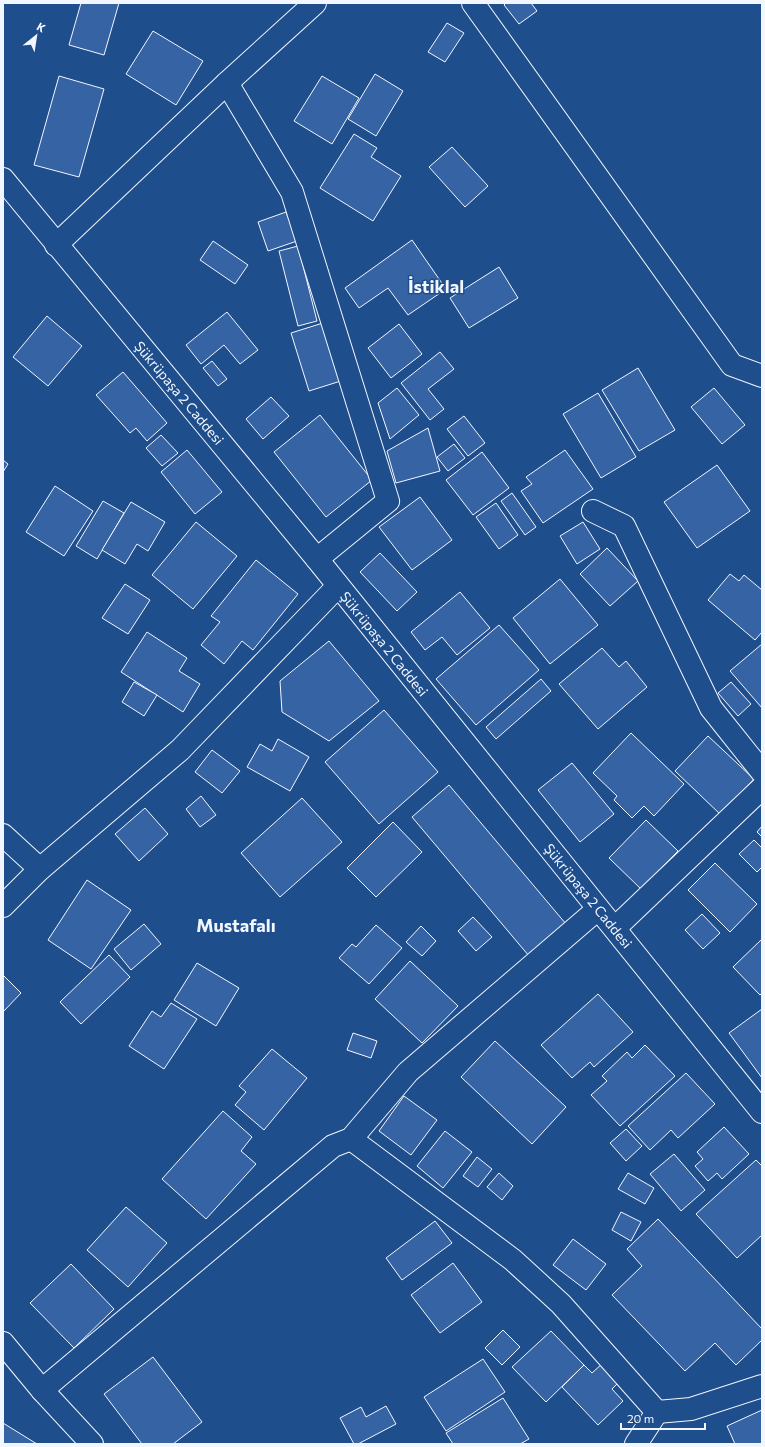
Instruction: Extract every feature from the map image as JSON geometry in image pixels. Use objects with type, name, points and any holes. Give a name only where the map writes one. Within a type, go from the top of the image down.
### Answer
[{"type":"street","points":[[56,245],[227,83],[315,3]]},
{"type":"street","points":[[473,3],[732,365],[762,376]]},
{"type":"street","points":[[227,83],[292,192],[388,501],[316,559]]},
{"type":"street","name":"Şükrüpaşa 2 Caddesi","points":[[3,179],[338,586],[762,1112]]},
{"type":"street","points":[[593,510],[624,526],[711,708],[762,772]]},
{"type":"street","points":[[3,906],[40,869],[180,750],[338,586]]},
{"type":"street","points":[[615,928],[762,788]]},
{"type":"street","points":[[3,835],[40,869]]},
{"type":"street","points":[[42,1390],[333,1146],[351,1139],[408,1072],[598,909]]},
{"type":"street","points":[[351,1139],[513,1260],[561,1304],[657,1412]]},
{"type":"street","points":[[3,1343],[42,1390],[92,1444]]},
{"type":"street","points":[[657,1412],[691,1409],[762,1386]]},
{"type":"street","points":[[636,1444],[657,1412]]},
{"type":"building","points":[[81,3],[119,3],[104,55],[69,45]]},
{"type":"building","points":[[506,3],[531,3],[537,11],[519,24],[504,5]]},
{"type":"building","points":[[447,23],[464,33],[445,62],[428,52]]},
{"type":"building","points":[[153,31],[203,61],[176,105],[126,74]]},
{"type":"building","points":[[375,74],[403,91],[376,136],[348,119]]},
{"type":"building","points":[[59,76],[104,89],[79,177],[34,165]]},
{"type":"building","points":[[322,76],[359,98],[332,144],[294,121]]},
{"type":"building","points":[[354,134],[377,148],[371,157],[401,176],[373,221],[320,188]]},
{"type":"building","points":[[452,147],[488,186],[465,207],[429,167]]},
{"type":"building","points":[[286,212],[297,241],[268,251],[258,222]]},
{"type":"building","points":[[412,240],[446,289],[408,315],[388,288],[359,308],[345,288]]},
{"type":"building","points":[[213,241],[248,265],[235,284],[200,260]]},
{"type":"building","points":[[298,246],[317,321],[298,326],[279,251]]},
{"type":"building","points":[[499,267],[518,298],[469,328],[450,298]]},
{"type":"building","points":[[227,312],[258,350],[240,364],[224,345],[201,364],[186,345]]},
{"type":"building","points":[[47,316],[82,346],[48,386],[13,357]]},
{"type":"building","points":[[326,322],[344,380],[309,391],[291,333]]},
{"type":"building","points":[[399,324],[422,354],[391,378],[368,348]]},
{"type":"building","points":[[440,352],[454,369],[428,389],[444,409],[430,420],[401,383]]},
{"type":"building","points":[[212,361],[227,379],[218,386],[203,368]]},
{"type":"building","points":[[638,368],[675,430],[639,451],[602,390]]},
{"type":"building","points":[[123,372],[167,423],[147,441],[136,428],[130,433],[96,395]]},
{"type":"building","points":[[397,388],[419,415],[390,439],[378,403]]},
{"type":"building","points":[[714,388],[745,425],[722,444],[691,407]]},
{"type":"building","points":[[598,393],[636,457],[601,478],[563,414]]},
{"type":"building","points":[[271,397],[289,416],[263,439],[246,419]]},
{"type":"building","points":[[320,415],[372,480],[326,517],[274,452]]},
{"type":"building","points":[[464,416],[485,443],[468,456],[447,429]]},
{"type":"building","points":[[428,428],[440,471],[396,483],[387,451]]},
{"type":"building","points":[[161,435],[178,453],[162,466],[146,448]]},
{"type":"building","points":[[454,444],[465,458],[448,471],[437,457]]},
{"type":"building","points":[[187,450],[222,492],[195,514],[161,472]]},
{"type":"building","points":[[565,450],[593,489],[543,523],[521,491],[532,484],[526,477]]},
{"type":"building","points":[[482,452],[509,488],[473,515],[446,480]]},
{"type":"building","points":[[3,460],[8,464],[3,472]]},
{"type":"building","points":[[717,465],[750,511],[697,548],[664,502]]},
{"type":"building","points":[[55,486],[93,511],[64,556],[26,532]]},
{"type":"building","points":[[512,493],[536,527],[525,535],[501,501]]},
{"type":"building","points":[[420,497],[452,540],[412,570],[379,527]]},
{"type":"building","points":[[103,501],[124,513],[97,559],[76,546]]},
{"type":"building","points":[[131,502],[165,522],[148,551],[137,544],[125,564],[102,550]]},
{"type":"building","points":[[496,503],[518,535],[499,549],[476,517]]},
{"type":"building","points":[[196,522],[237,556],[193,609],[152,575]]},
{"type":"building","points":[[583,522],[600,549],[577,564],[560,536]]},
{"type":"building","points":[[607,548],[638,581],[610,606],[580,574]]},
{"type":"building","points":[[380,553],[417,592],[397,611],[360,572]]},
{"type":"building","points":[[256,560],[298,594],[253,650],[242,641],[224,664],[201,645],[220,622],[211,616]]},
{"type":"building","points":[[730,574],[739,581],[744,575],[762,590],[762,632],[755,640],[708,600]]},
{"type":"building","points":[[560,579],[598,625],[550,664],[513,618]]},
{"type":"building","points":[[125,584],[150,600],[128,634],[102,618]]},
{"type":"building","points":[[460,592],[490,628],[457,655],[442,637],[425,650],[411,632]]},
{"type":"building","points":[[499,625],[539,670],[476,725],[436,679]]},
{"type":"building","points":[[147,632],[187,658],[179,671],[200,684],[183,712],[121,672]]},
{"type":"building","points":[[329,641],[379,701],[329,741],[282,712],[280,681]]},
{"type":"building","points":[[762,644],[762,708],[730,671]]},
{"type":"building","points":[[602,648],[619,667],[626,661],[647,687],[598,729],[559,684]]},
{"type":"building","points":[[541,679],[551,691],[496,739],[486,727]]},
{"type":"building","points":[[134,682],[157,695],[144,716],[122,702]]},
{"type":"building","points":[[731,682],[751,704],[738,716],[718,693]]},
{"type":"building","points":[[384,710],[438,772],[379,824],[325,762]]},
{"type":"building","points":[[631,733],[684,784],[654,816],[644,806],[632,818],[614,800],[617,796],[593,773]]},
{"type":"building","points":[[708,736],[754,779],[721,815],[675,771]]},
{"type":"building","points":[[278,739],[309,757],[290,791],[247,767],[260,744],[272,751]]},
{"type":"building","points":[[212,750],[240,771],[222,793],[195,772]]},
{"type":"building","points":[[572,763],[614,814],[580,842],[538,790]]},
{"type":"building","points":[[449,785],[566,924],[529,956],[412,817]]},
{"type":"building","points":[[201,796],[216,815],[200,827],[186,809]]},
{"type":"building","points":[[302,798],[342,842],[280,897],[241,853]]},
{"type":"building","points":[[145,808],[168,834],[139,861],[115,834]]},
{"type":"building","points":[[646,820],[678,851],[641,889],[609,858]]},
{"type":"building","points":[[393,822],[422,852],[376,897],[347,868]]},
{"type":"building","points":[[762,826],[762,837],[757,832]]},
{"type":"building","points":[[754,840],[762,848],[762,867],[757,872],[739,854]]},
{"type":"building","points":[[715,863],[757,904],[730,932],[688,890]]},
{"type":"building","points":[[87,880],[131,910],[91,969],[48,940]]},
{"type":"building","points":[[702,914],[720,933],[703,949],[685,930]]},
{"type":"building","points":[[473,917],[492,937],[476,951],[458,931]]},
{"type":"building","points":[[144,924],[161,944],[131,970],[114,949]]},
{"type":"building","points":[[376,925],[402,948],[369,984],[339,958],[352,944],[356,947]]},
{"type":"building","points":[[421,926],[436,941],[422,956],[406,942]]},
{"type":"building","points":[[762,939],[762,993],[760,995],[733,967]]},
{"type":"building","points":[[109,955],[130,977],[81,1024],[60,1002]]},
{"type":"building","points":[[410,961],[458,1006],[422,1043],[375,999]]},
{"type":"building","points":[[197,963],[239,988],[216,1026],[174,1000]]},
{"type":"building","points":[[3,975],[21,993],[3,1012]]},
{"type":"building","points":[[598,994],[633,1032],[594,1067],[590,1062],[572,1078],[541,1045]]},
{"type":"building","points":[[171,1003],[197,1019],[164,1069],[129,1046],[152,1011],[161,1017]]},
{"type":"building","points":[[762,1009],[762,1078],[729,1033]]},
{"type":"building","points":[[353,1033],[377,1041],[371,1058],[347,1050]]},
{"type":"building","points":[[495,1041],[566,1107],[532,1144],[461,1077]]},
{"type":"building","points":[[645,1045],[675,1076],[620,1126],[591,1095],[607,1081],[602,1076],[627,1052],[632,1058]]},
{"type":"building","points":[[272,1049],[307,1078],[264,1130],[235,1105],[246,1092],[239,1086]]},
{"type":"building","points":[[686,1073],[715,1104],[678,1138],[671,1130],[650,1150],[628,1126]]},
{"type":"building","points":[[404,1096],[437,1120],[411,1155],[379,1131]]},
{"type":"building","points":[[223,1111],[252,1137],[241,1151],[256,1164],[206,1219],[162,1179]]},
{"type":"building","points":[[724,1127],[749,1154],[722,1179],[717,1173],[708,1181],[695,1166],[703,1159],[697,1152]]},
{"type":"building","points":[[626,1129],[642,1146],[626,1161],[610,1143]]},
{"type":"building","points":[[445,1131],[472,1152],[443,1188],[417,1166]]},
{"type":"building","points":[[674,1154],[705,1190],[681,1211],[650,1174]]},
{"type":"building","points":[[477,1157],[492,1169],[478,1187],[463,1176]]},
{"type":"building","points":[[756,1160],[762,1166],[762,1235],[737,1258],[696,1214]]},
{"type":"building","points":[[499,1173],[513,1186],[502,1200],[487,1187]]},
{"type":"building","points":[[628,1173],[654,1188],[645,1204],[618,1189]]},
{"type":"building","points":[[126,1207],[167,1243],[128,1287],[87,1250]]},
{"type":"building","points":[[621,1212],[641,1222],[631,1241],[612,1230]]},
{"type":"building","points":[[658,1219],[762,1329],[762,1340],[736,1365],[715,1343],[685,1371],[612,1295],[642,1266],[627,1249]]},
{"type":"building","points":[[435,1221],[452,1243],[402,1280],[386,1258]]},
{"type":"building","points":[[573,1239],[606,1264],[586,1290],[553,1265]]},
{"type":"building","points":[[453,1263],[482,1302],[440,1333],[411,1295]]},
{"type":"building","points":[[71,1264],[114,1309],[74,1348],[30,1303]]},
{"type":"building","points":[[503,1330],[520,1347],[502,1365],[485,1348]]},
{"type":"building","points":[[551,1331],[584,1365],[546,1402],[512,1367]]},
{"type":"building","points":[[153,1357],[202,1422],[173,1444],[142,1444],[104,1394]]},
{"type":"building","points":[[483,1359],[505,1392],[446,1431],[424,1397]]},
{"type":"building","points":[[604,1362],[621,1380],[612,1389],[623,1401],[598,1425],[562,1387],[584,1365],[592,1373]]},
{"type":"building","points":[[503,1398],[529,1439],[520,1444],[453,1444],[446,1433]]},
{"type":"building","points":[[386,1406],[396,1424],[358,1444],[354,1444],[340,1418],[361,1407],[366,1417]]},
{"type":"building","points":[[762,1410],[762,1444],[735,1444],[727,1426]]},
{"type":"building","points":[[3,1423],[37,1444],[3,1444]]},
{"type":"district","name":"İstiklal","points":[[436,287]]},
{"type":"district","name":"Mustafalı","points":[[236,926]]}]
